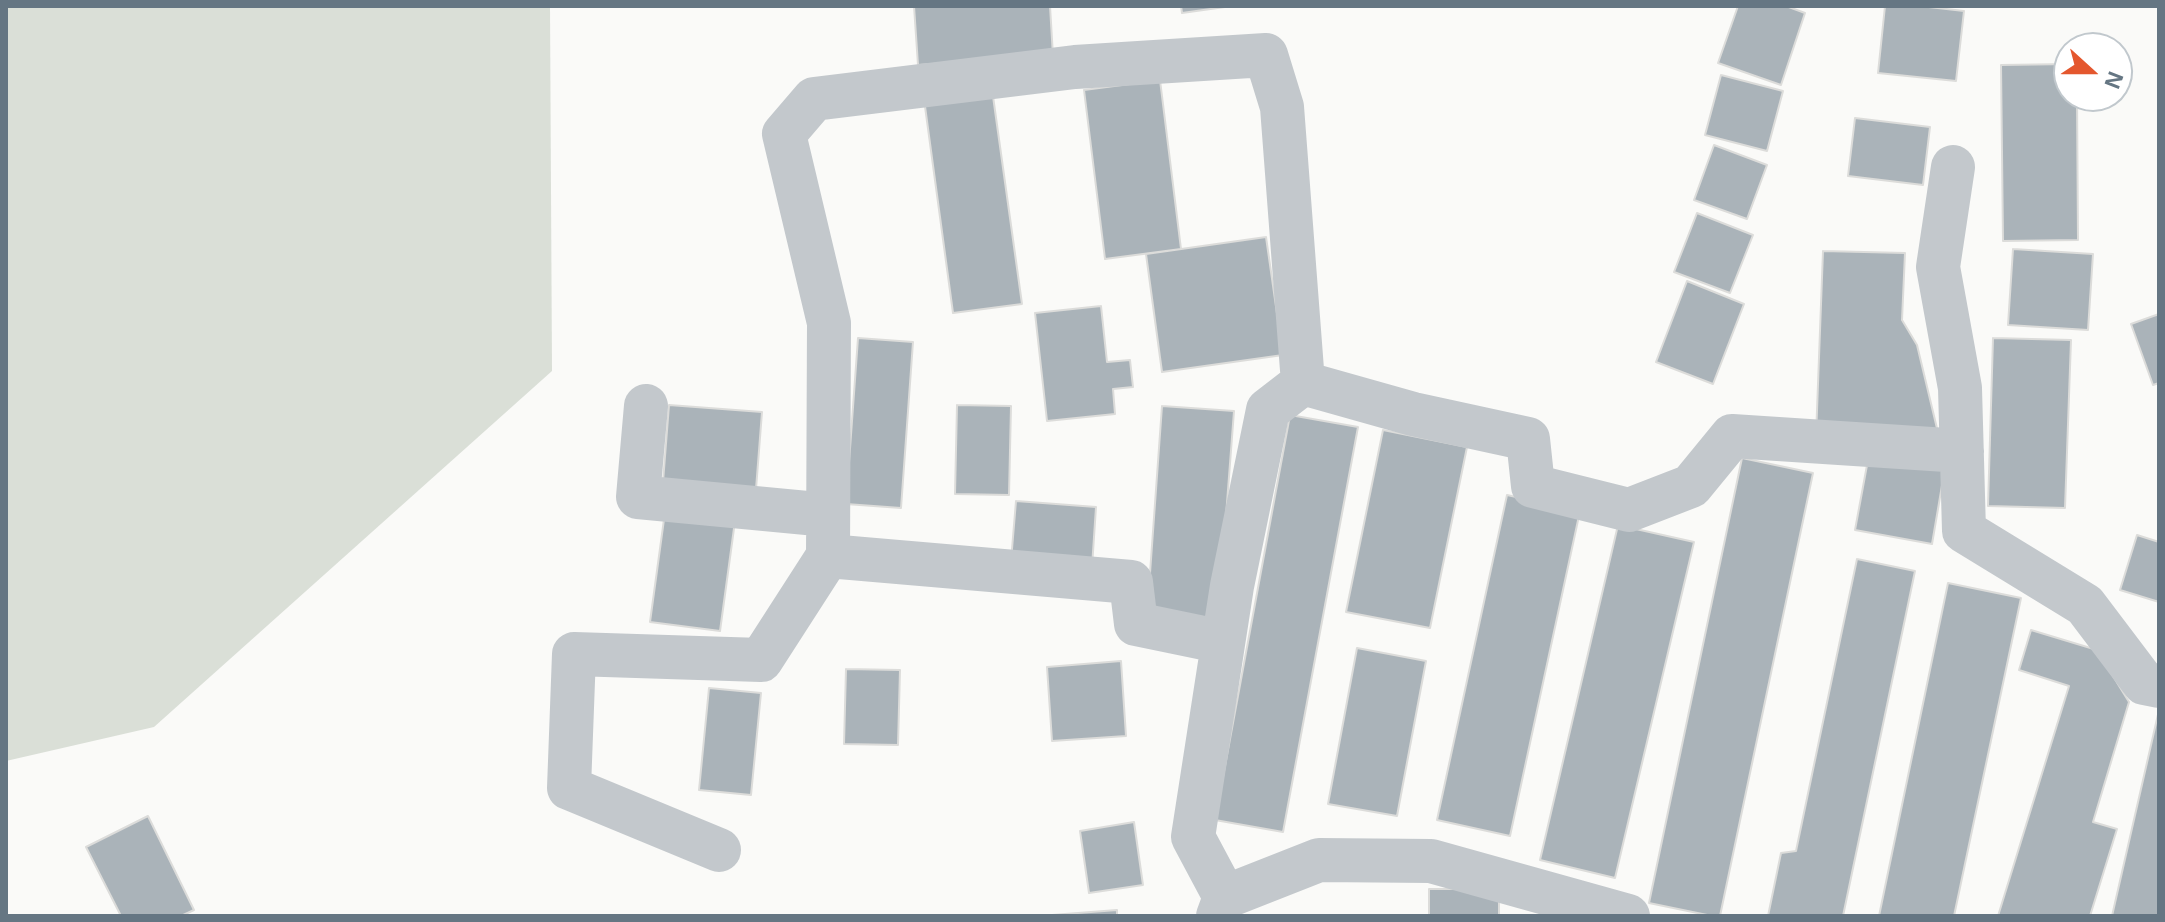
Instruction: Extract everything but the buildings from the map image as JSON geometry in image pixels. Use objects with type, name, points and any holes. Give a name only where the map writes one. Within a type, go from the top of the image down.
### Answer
[{"type":"street","points":[[719,850],[569,788],[574,654],[761,660],[828,535],[829,323],[784,134],[814,99],[1075,67],[1266,55],[1282,107],[1303,383]]},
{"type":"street","points":[[1953,167],[1938,267],[1960,388],[1964,531],[2085,605],[2144,683],[2159,686]]},
{"type":"street","points":[[1303,383],[1413,414],[1528,439],[1533,486],[1629,510],[1691,486],[1732,436],[1962,451]]},
{"type":"street","points":[[1303,383],[1268,410],[1223,642],[1193,837],[1222,906],[1319,860],[1431,861],[1628,916]]},
{"type":"street","points":[[646,406],[638,497],[828,535],[1131,582],[1136,624],[1223,642]]},
{"type":"shaded area","points":[[6,6],[550,6],[552,371],[154,727],[6,761]]}]
